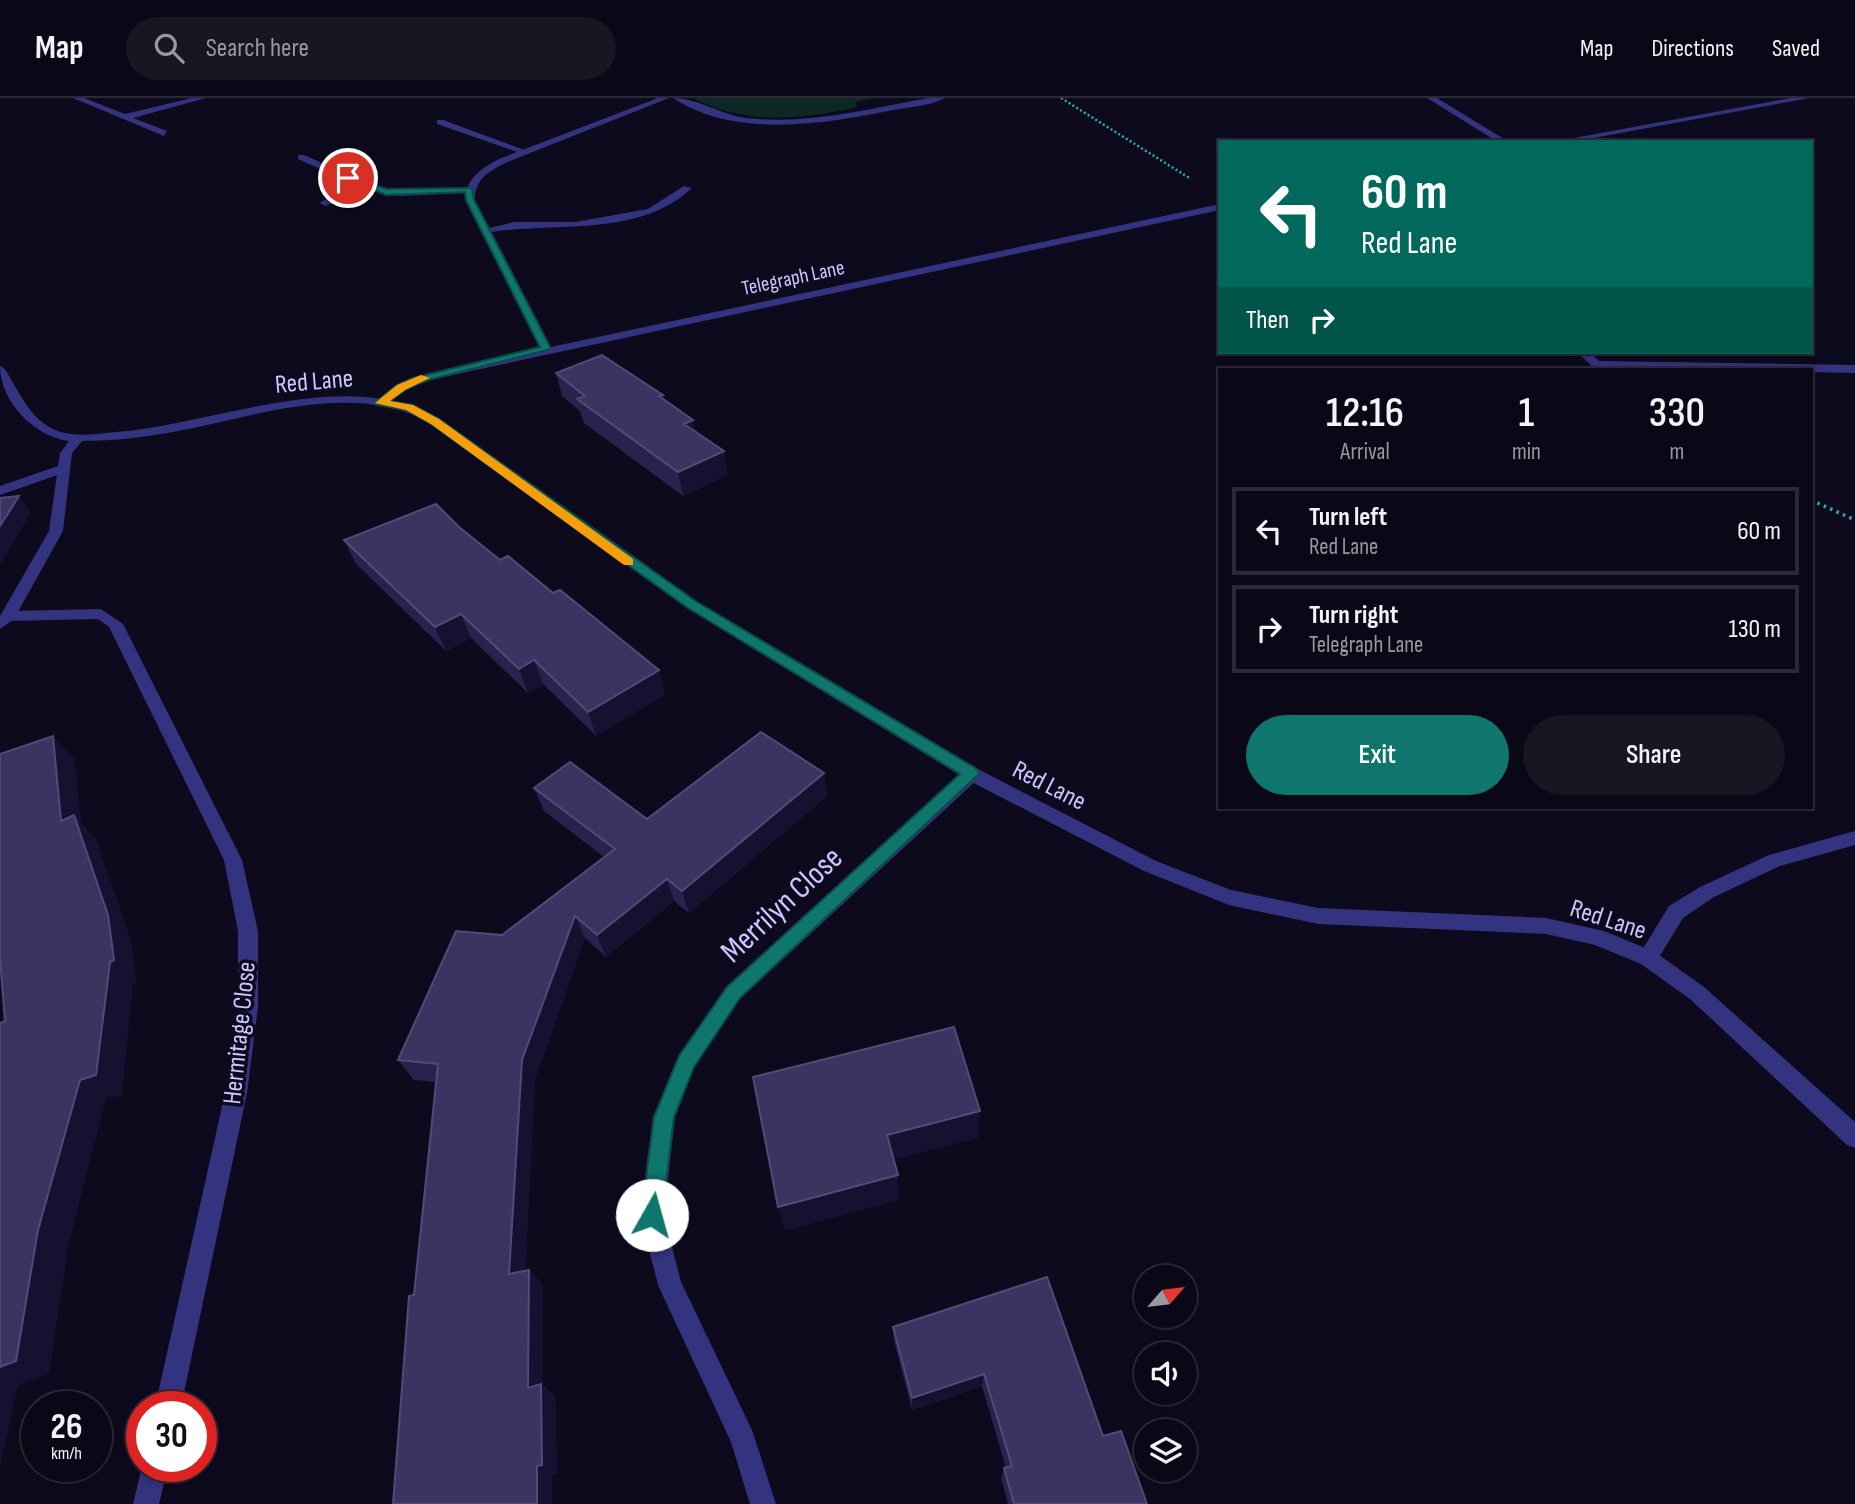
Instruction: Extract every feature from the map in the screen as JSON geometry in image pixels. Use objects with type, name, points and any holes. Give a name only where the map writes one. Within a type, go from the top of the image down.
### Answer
[{"type":"street","points":[[78,98],[164,134]]},
{"type":"street","points":[[125,117],[202,98]]},
{"type":"street","points":[[546,349],[470,200],[469,190],[481,172],[665,98]]},
{"type":"street","points":[[677,98],[741,120],[787,122],[941,98]]},
{"type":"street","points":[[1431,98],[1502,140]]},
{"type":"street","points":[[1567,140],[1805,98]]},
{"type":"street","points":[[440,122],[526,152]]},
{"type":"street","points":[[301,157],[371,188],[400,193],[469,190]]},
{"type":"street","points":[[486,230],[514,225],[575,225],[640,213],[658,207],[687,187]]},
{"type":"street","points":[[325,203],[371,188]]},
{"type":"street","name":"Telegraph Lane","points":[[381,403],[401,387],[417,380],[546,349],[1218,207]]},
{"type":"street","points":[[1585,354],[1600,367],[1728,368]]},
{"type":"street","points":[[1813,369],[1855,369]]},
{"type":"street","name":"Red Lane","points":[[0,370],[31,418],[46,431],[78,438],[150,432],[305,404],[351,401],[409,407],[435,421],[692,605],[971,774],[1150,866],[1228,897],[1318,916],[1546,926],[1597,937],[1647,958],[1697,993],[1855,1137]]},
{"type":"street","points":[[4,620],[56,531],[66,453],[78,438]]},
{"type":"street","points":[[0,491],[64,468]]},
{"type":"street","name":"Hermitage Close","points":[[4,620],[79,613],[101,614],[115,624],[233,860],[248,931],[248,1007],[236,1093],[171,1391]]},
{"type":"street","name":"Merrilyn Close","points":[[763,1504],[743,1439],[670,1285],[655,1227],[652,1215],[664,1117],[686,1062],[733,993],[971,774]]},
{"type":"street","points":[[1647,958],[1676,912],[1707,892],[1775,860],[1855,838]]},
{"type":"street","points":[[146,1504],[151,1482]]},
{"type":"path","points":[[1061,98],[1197,183]]},
{"type":"path","points":[[1813,501],[1855,520]]},
{"type":"green space","points":[[693,98],[878,98],[855,102],[858,107],[816,115],[774,118],[733,113]]},
{"type":"building","points":[[602,355],[663,395],[659,396],[693,420],[684,424],[724,451],[678,472],[577,399],[585,396],[556,373]]},
{"type":"building","points":[[19,496],[0,526],[0,498]]},
{"type":"building","points":[[436,504],[459,527],[500,560],[508,556],[553,593],[560,590],[659,670],[588,712],[534,660],[519,669],[461,614],[435,627],[344,540]]},
{"type":"building","points":[[761,732],[824,773],[682,891],[667,879],[597,935],[575,916],[522,1060],[509,1274],[529,1270],[528,1388],[541,1384],[542,1465],[537,1466],[537,1504],[393,1504],[409,1296],[414,1295],[438,1064],[398,1060],[456,931],[502,935],[615,849],[534,788],[570,762],[647,819]]},
{"type":"building","points":[[53,736],[61,821],[74,815],[108,915],[114,960],[110,962],[96,1075],[80,1080],[38,1230],[16,1361],[0,1367],[0,1023],[5,1021],[0,959],[0,754]]},
{"type":"building","points":[[954,1027],[980,1111],[887,1135],[898,1175],[778,1207],[753,1077]]},
{"type":"building","points":[[1047,1277],[1103,1436],[1121,1431],[1134,1468],[1134,1482],[1139,1482],[1147,1504],[1014,1504],[1004,1468],[1012,1466],[984,1374],[912,1398],[893,1327]]},
{"type":"slow traffic","points":[[425,378],[401,387],[381,403],[409,407],[435,421],[629,562]]},
{"type":"route","points":[[348,178],[386,192],[469,190],[470,200],[546,349],[417,380],[401,387],[381,403],[409,407],[435,421],[642,572],[692,605],[971,774],[733,993],[686,1062],[664,1117],[652,1215]]}]
